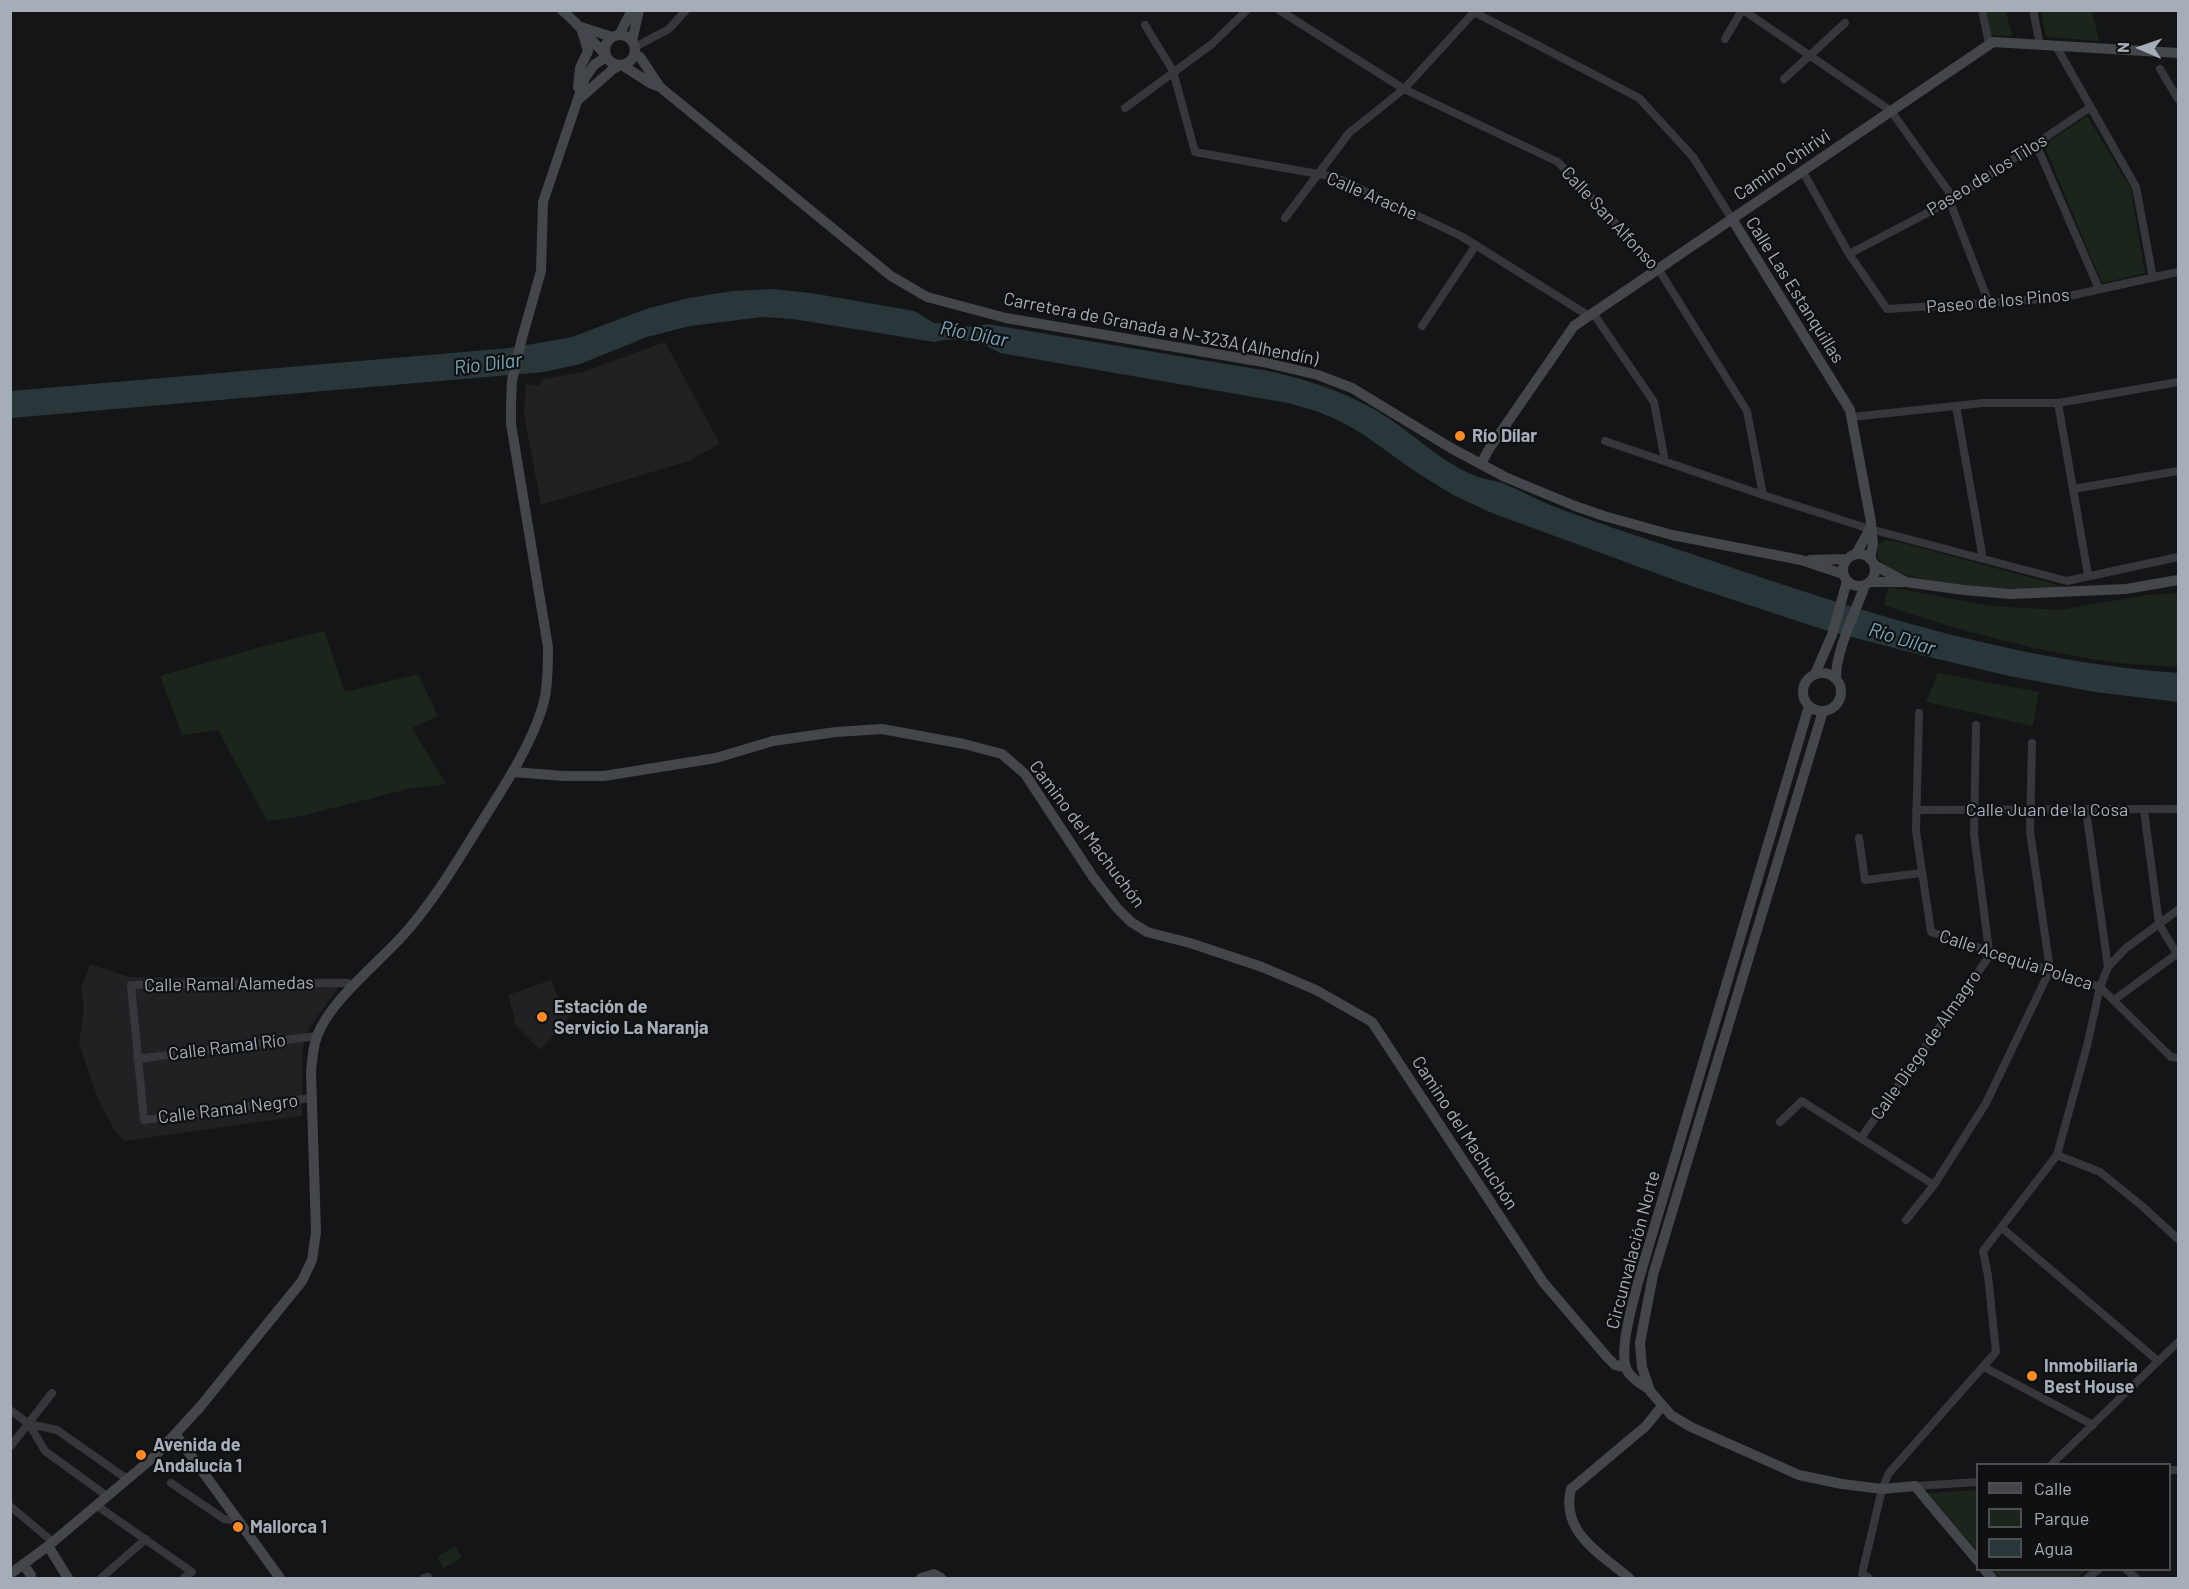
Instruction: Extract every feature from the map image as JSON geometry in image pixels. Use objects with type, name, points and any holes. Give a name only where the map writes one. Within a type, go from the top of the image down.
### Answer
[{"type":"street","points":[[562,10],[581,27],[606,56],[615,64],[621,65]]},
{"type":"street","points":[[606,56],[605,46],[616,36],[632,10]]},
{"type":"street","points":[[576,102],[612,70],[631,60],[639,10]]},
{"type":"street","points":[[634,48],[669,29],[686,10]]},
{"type":"street","points":[[1125,108],[1212,44],[1247,10]]},
{"type":"street","name":"Calle San Alfonso","points":[[1279,10],[1404,89],[1558,162],[1659,270],[1747,411],[1763,495]]},
{"type":"street","points":[[1982,10],[1989,44],[1993,42],[2178,53]]},
{"type":"street","points":[[2033,10],[2040,45]]},
{"type":"street","points":[[1725,39],[1746,11],[1891,111],[1952,200],[1989,303]]},
{"type":"street","points":[[1285,218],[1348,132],[1404,89],[1472,12]]},
{"type":"street","name":"Calle Las Estanquillas","points":[[1472,12],[1639,98],[1693,157],[1850,410],[1873,544],[1872,562]]},
{"type":"street","points":[[1784,79],[1845,23]]},
{"type":"street","name":"Calle Arache","points":[[1145,26],[1173,71],[1195,152],[1335,177],[1476,244],[1591,314],[1654,402],[1663,460]]},
{"type":"street","points":[[581,27],[616,36],[627,36],[634,48]]},
{"type":"street","points":[[576,102],[580,68],[588,51],[581,27]]},
{"type":"street","name":"Camino Chirivi","points":[[1481,464],[1574,326],[1989,44]]},
{"type":"street","points":[[2055,46],[2136,187],[2153,278]]},
{"type":"street","name":"Carretera de Granada a N-323A (Alhendín)","points":[[634,48],[660,87],[891,276],[927,297],[1006,318],[1263,362],[1318,375],[1353,388],[1481,464],[1533,489],[1604,516],[1672,535],[1801,560],[1845,578]]},
{"type":"street","points":[[10,1574],[51,1544],[155,1456],[176,1435],[302,1281],[312,1260],[316,1232],[312,1054],[317,1036],[336,1006],[420,915],[451,871],[513,772],[538,717],[548,677],[548,646],[511,424],[512,381],[541,271],[543,202],[585,78],[594,65],[606,56]]},
{"type":"street","name":"Carretera de Granada a N-323A (Alhendín)","points":[[621,65],[660,87]]},
{"type":"street","points":[[2160,69],[2178,99]]},
{"type":"street","name":"Paseo de los Tilos","points":[[1849,254],[1952,200],[2089,108]]},
{"type":"street","points":[[2036,144],[2099,289]]},
{"type":"street","points":[[1803,172],[1849,254]]},
{"type":"street","points":[[1422,326],[1476,244]]},
{"type":"street","name":"Paseo de los Pinos","points":[[1849,254],[1887,309],[2060,298],[2178,272]]},
{"type":"street","points":[[1852,417],[1983,403],[2058,403],[2178,382]]},
{"type":"street","points":[[2058,403],[2088,575]]},
{"type":"street","points":[[1956,406],[1981,558]]},
{"type":"street","points":[[1605,441],[1870,529],[2067,582],[2088,575],[2178,557]]},
{"type":"street","points":[[2073,489],[2178,471]]},
{"type":"street","points":[[1870,529],[1844,566],[1842,604],[1832,635],[1815,674],[1805,682],[1803,688],[1803,695],[1809,706],[1822,711],[1832,708],[1838,702],[1841,693],[1836,671],[1856,607],[1874,575],[1872,562]]},
{"type":"street","points":[[1851,557],[1863,555],[1906,582]]},
{"type":"street","name":"Carretera de Granada a N-323A (Alhendín)","points":[[1801,560],[1851,557]]},
{"type":"street","points":[[1845,578],[1856,586],[1906,582],[2011,594],[2126,589],[2178,580]]},
{"type":"street","points":[[1815,674],[1826,673],[1836,679]]},
{"type":"street","name":"Circunvalación Norte","points":[[1626,1367],[1623,1351],[1638,1282],[1809,706]]},
{"type":"street","name":"Circunvalación Norte","points":[[1650,1391],[1642,1367],[1640,1343],[1653,1275],[1822,711]]},
{"type":"street","points":[[1859,838],[1865,880],[1922,873],[1916,810],[1919,713]]},
{"type":"street","points":[[1976,725],[1974,834],[1989,951]]},
{"type":"street","name":"Camino del Machuchón","points":[[513,772],[604,776],[716,758],[773,741],[836,732],[882,729],[964,744],[1002,754],[1025,774],[1094,877],[1117,908],[1131,922],[1147,932],[1190,943],[1273,972],[1316,990],[1371,1022],[1543,1282],[1606,1357],[1616,1365],[1626,1367]]},
{"type":"street","points":[[1906,1220],[1934,1185],[1986,1103],[2050,970],[2030,831],[2032,743]]},
{"type":"street","name":"Calle Juan de la Cosa","points":[[1916,810],[2178,809]]},
{"type":"street","points":[[2086,810],[2108,967]]},
{"type":"street","points":[[2114,1000],[2177,953],[2158,924],[2144,810]]},
{"type":"street","name":"Calle Acequia Polaca","points":[[1922,873],[1930,932],[2100,987]]},
{"type":"street","points":[[1869,1578],[1862,1574],[1882,1490],[1889,1473],[1996,1352],[1983,1251],[2057,1155],[2087,1046],[2100,987],[2108,967],[2126,948],[2178,910]]},
{"type":"street","name":"Calle Diego de Almagro","points":[[1861,1138],[1988,958],[1989,951]]},
{"type":"street","name":"Calle Ramal Alamedas","points":[[144,1120],[131,985],[348,983],[353,987]]},
{"type":"street","points":[[2100,987],[2172,1057],[2178,1058]]},
{"type":"street","name":"Calle Ramal Río","points":[[137,1059],[317,1036]]},
{"type":"street","name":"Calle Ramal Negro","points":[[144,1120],[312,1098]]},
{"type":"street","points":[[1780,1122],[1802,1101],[1934,1185]]},
{"type":"street","points":[[2057,1155],[2100,1172],[2178,1239]]},
{"type":"street","points":[[2002,1228],[2158,1361]]},
{"type":"street","points":[[2053,1463],[2178,1342]]},
{"type":"street","points":[[1640,1343],[1632,1362],[1626,1367],[1630,1375],[1650,1391],[1671,1415],[1691,1427],[1799,1475],[1882,1490],[1976,1482]]},
{"type":"street","points":[[1984,1367],[2092,1425]]},
{"type":"street","points":[[10,1447],[52,1393]]},
{"type":"street","points":[[1629,1578],[1579,1535],[1569,1514],[1569,1497],[1571,1489],[1646,1426],[1662,1406]]},
{"type":"street","points":[[10,1410],[29,1424],[45,1451],[106,1496]]},
{"type":"street","points":[[29,1424],[57,1430],[127,1479]]},
{"type":"street","points":[[176,1435],[280,1578]]},
{"type":"street","points":[[171,1483],[224,1519],[239,1521]]},
{"type":"street","points":[[1915,1486],[1976,1560]]},
{"type":"street","points":[[96,1505],[192,1572],[184,1578]]},
{"type":"street","points":[[10,1506],[51,1544],[68,1578]]},
{"type":"street","points":[[101,1578],[146,1539]]},
{"type":"street","points":[[23,1564],[31,1575],[30,1578]]},
{"type":"street","points":[[921,1578],[934,1574],[941,1578]]},
{"type":"shaded area","points":[[665,342],[720,444],[689,461],[541,505],[524,414],[526,384],[539,386],[543,379],[583,372]]},
{"type":"shaded area","points":[[90,964],[130,977],[345,978],[308,1030],[303,1046],[302,1116],[124,1141],[114,1130],[98,1099],[79,1043],[84,1008],[81,988]]},
{"type":"shaded area","name":"Estación de Servicio La Naranja","points":[[551,980],[558,997],[572,1014],[540,1050],[513,1022],[515,1019],[508,995]]},
{"type":"green space","points":[[1986,11],[2006,11],[2012,36],[1991,35]]},
{"type":"green space","points":[[2041,11],[2092,11],[2099,41],[2046,37]]},
{"type":"green space","points":[[2087,116],[2131,189],[2145,273],[2102,283],[2044,145]]},
{"type":"green space","points":[[1884,540],[2066,587],[2066,590],[1966,585],[1911,576],[1891,569],[1879,559],[1878,545]]},
{"type":"green space","points":[[1888,587],[1991,606],[2059,610],[2147,595],[2178,593],[2178,667],[2119,663],[2089,658],[2030,647],[1971,632],[1884,605]]},
{"type":"green space","points":[[324,631],[345,692],[418,674],[438,716],[412,728],[446,784],[408,789],[297,817],[267,821],[218,730],[182,735],[160,676]]},
{"type":"green space","points":[[1938,673],[2039,692],[2033,726],[1926,702]]},
{"type":"green space","points":[[1976,1490],[1976,1550],[1928,1493]]},
{"type":"green space","points":[[455,1546],[462,1557],[444,1568],[437,1557]]},
{"type":"green space","points":[[1994,1571],[2086,1571],[2077,1578],[2000,1578]]},
{"type":"water","points":[[771,289],[811,293],[914,311],[934,323],[973,327],[987,324],[1274,372],[1304,380],[1334,390],[1376,410],[1454,466],[1466,472],[1502,483],[1571,513],[1779,584],[1948,634],[2062,659],[2178,673],[2178,702],[2095,692],[2009,676],[1925,656],[1825,630],[1691,586],[1492,513],[1453,495],[1361,433],[1316,411],[1288,403],[1000,353],[984,345],[968,341],[934,342],[793,319],[762,317],[690,326],[647,337],[580,364],[544,372],[11,418],[11,391],[510,348],[572,337],[646,309],[689,298],[732,291]]},
{"type":"place","name":"Río Dílar","points":[[1460,436]]},
{"type":"place","name":"Estación de Servicio La Naranja","points":[[542,1017]]},
{"type":"place","name":"Inmobiliaria Best House","points":[[2032,1376]]},
{"type":"place","name":"Avenida de Andalucía 1","points":[[141,1455]]},
{"type":"place","name":"Mallorca 1","points":[[238,1527]]}]
